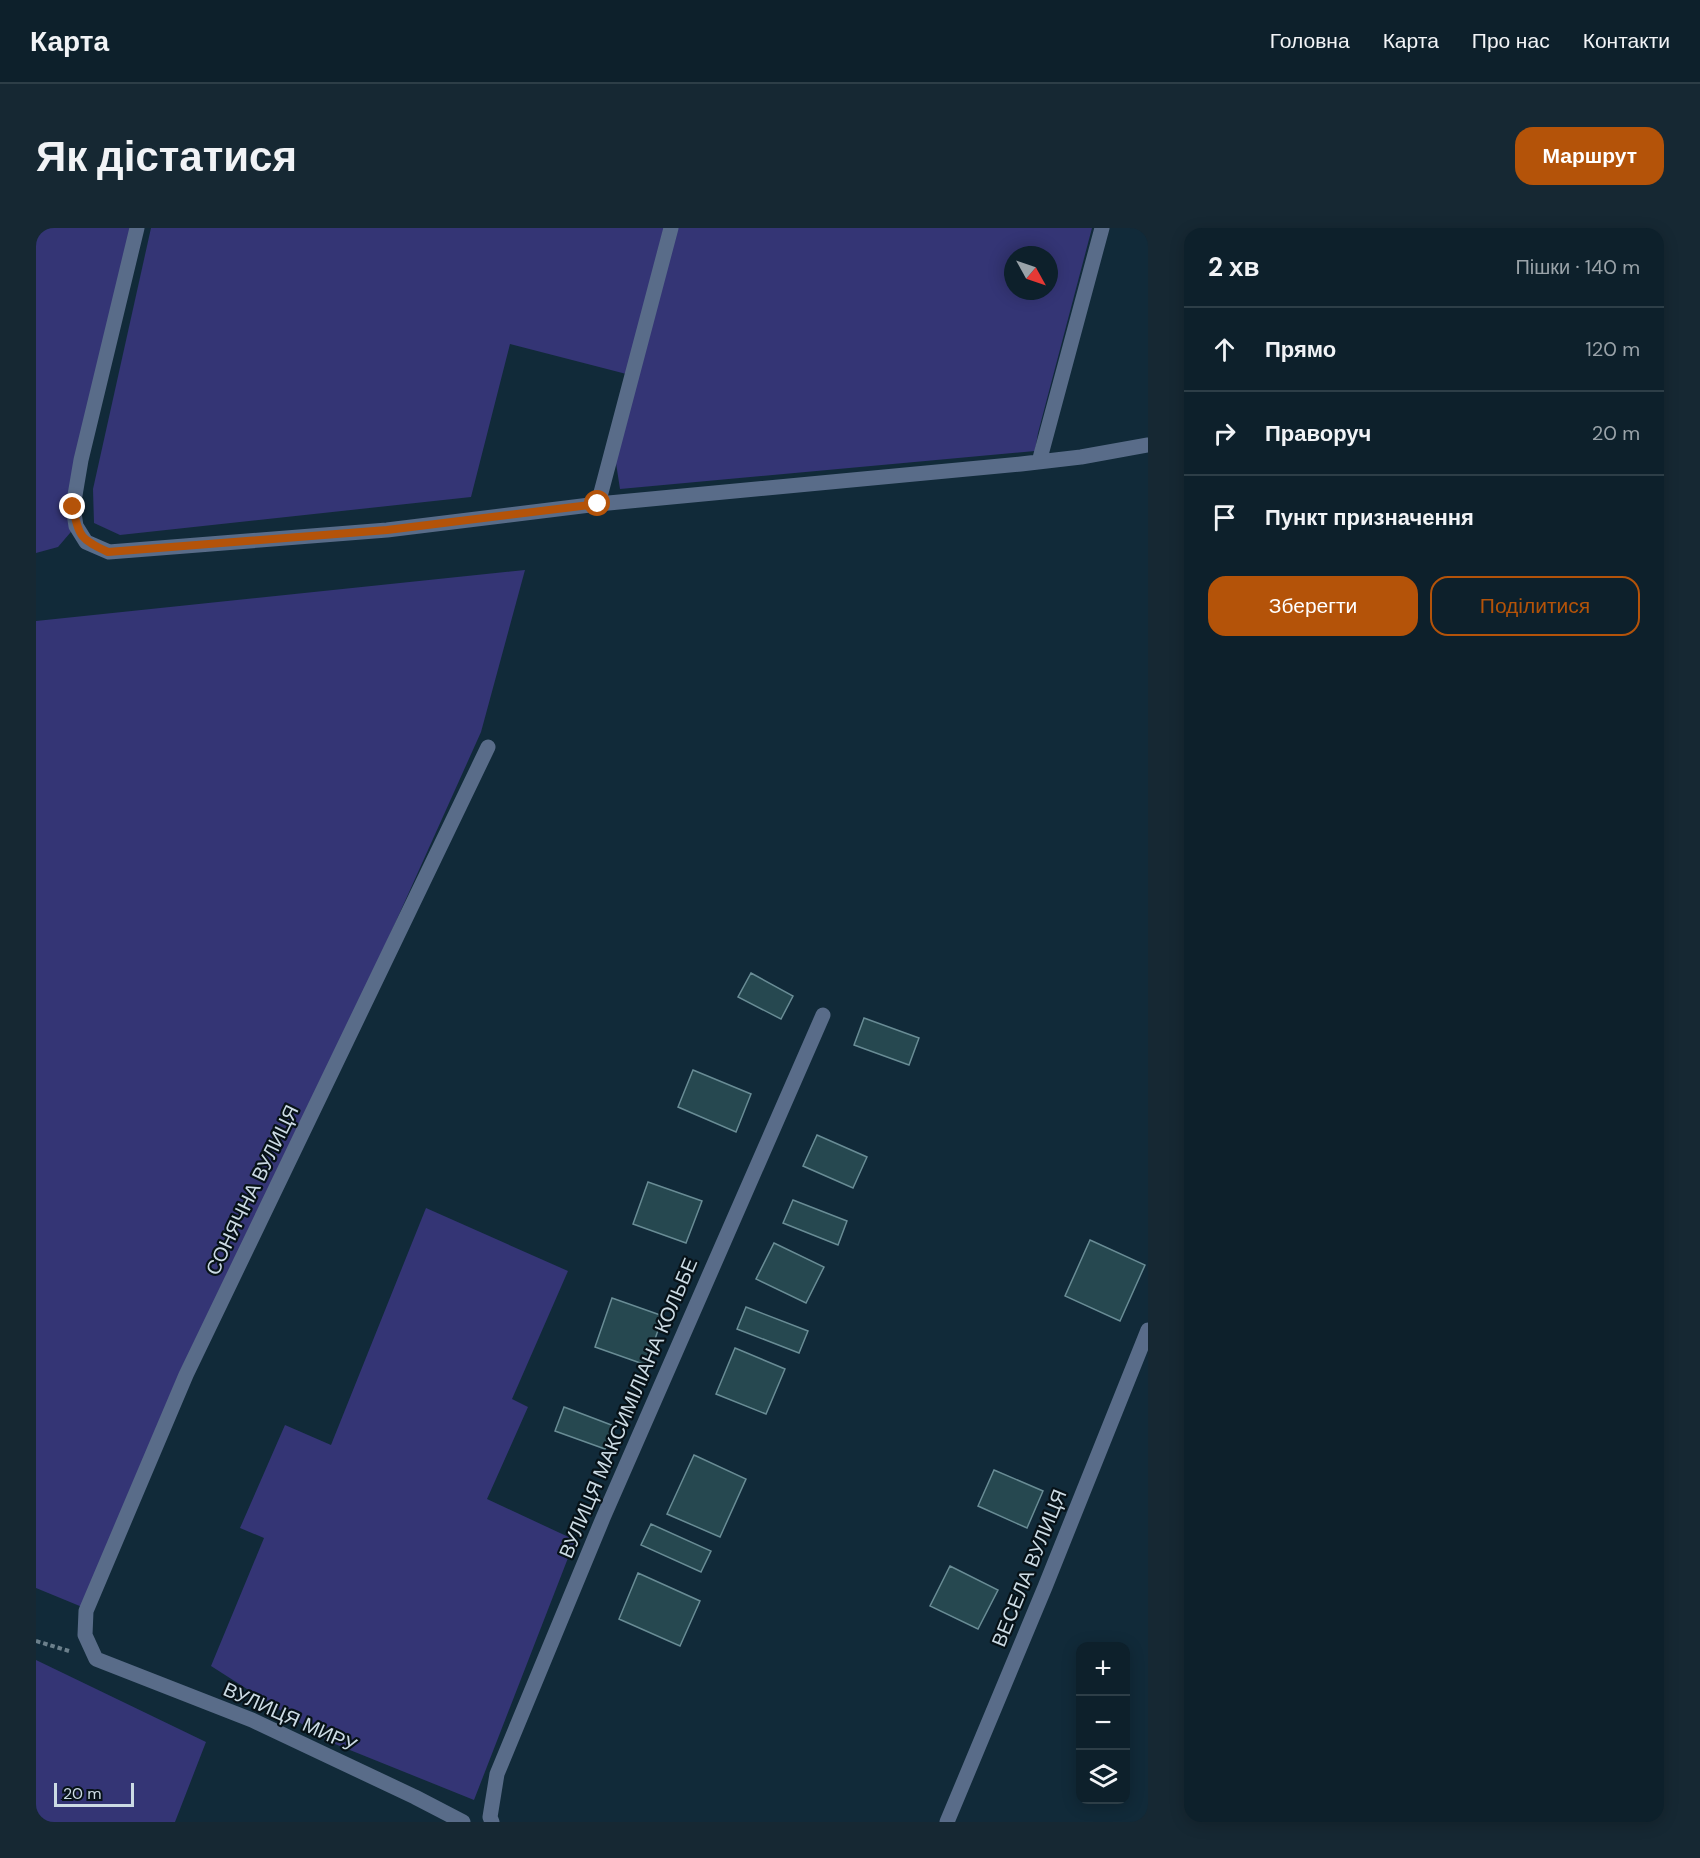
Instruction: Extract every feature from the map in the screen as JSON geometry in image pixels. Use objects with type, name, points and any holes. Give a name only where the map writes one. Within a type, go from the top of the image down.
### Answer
[{"type":"street","points":[[137,228],[81,460],[73,507],[76,526],[86,542],[108,552],[387,530],[598,504],[1039,462],[1148,445]]},
{"type":"street","points":[[598,504],[671,228]]},
{"type":"street","points":[[1039,462],[1102,228]]},
{"type":"street","name":"СОНЯЧНА ВУЛИЦЯ","points":[[96,1659],[85,1635],[86,1611],[186,1375],[488,747]]},
{"type":"street","name":"ВУЛИЦЯ МАКСИМІЛІАНА КОЛЬБЕ","points":[[492,1822],[490,1817],[497,1774],[501,1764],[622,1474],[823,1015]]},
{"type":"street","name":"ВЕСЕЛА ВУЛИЦЯ","points":[[947,1822],[1050,1576],[1148,1330]]},
{"type":"street","name":"ВУЛИЦЯ МИРУ","points":[[96,1659],[252,1720],[463,1822]]},
{"type":"path","points":[[36,1641],[96,1659]]},
{"type":"shaded area","points":[[36,228],[137,228],[81,460],[76,526],[58,547],[36,553]]},
{"type":"shaded area","points":[[151,228],[1092,228],[1035,451],[620,489],[614,450],[638,377],[510,344],[471,497],[120,535],[94,523],[93,489]]},
{"type":"shaded area","points":[[525,570],[481,732],[87,1609],[36,1588],[36,621]]},
{"type":"shaded area","points":[[426,1208],[568,1271],[512,1399],[528,1407],[487,1499],[575,1540],[474,1800],[330,1742],[211,1666],[264,1538],[240,1528],[285,1425],[331,1445]]},
{"type":"shaded area","points":[[36,1660],[206,1742],[175,1822],[36,1822]]},
{"type":"building","points":[[751,973],[793,996],[781,1019],[738,997]]},
{"type":"building","points":[[864,1018],[919,1038],[909,1065],[854,1045]]},
{"type":"building","points":[[693,1070],[751,1094],[736,1132],[678,1107]]},
{"type":"building","points":[[817,1135],[867,1157],[853,1188],[803,1166]]},
{"type":"building","points":[[648,1182],[702,1201],[686,1243],[633,1224]]},
{"type":"building","points":[[793,1200],[847,1221],[838,1245],[783,1223]]},
{"type":"building","points":[[1090,1240],[1145,1265],[1120,1321],[1065,1296]]},
{"type":"building","points":[[774,1243],[824,1267],[806,1303],[756,1279]]},
{"type":"building","points":[[612,1298],[663,1316],[646,1365],[595,1347]]},
{"type":"building","points":[[746,1307],[808,1331],[799,1353],[737,1329]]},
{"type":"building","points":[[735,1348],[785,1369],[766,1414],[716,1394]]},
{"type":"building","points":[[564,1407],[614,1426],[605,1449],[555,1431]]},
{"type":"building","points":[[694,1455],[746,1479],[720,1537],[667,1514]]},
{"type":"building","points":[[994,1470],[1043,1491],[1027,1528],[978,1506]]},
{"type":"building","points":[[651,1524],[711,1551],[701,1572],[641,1545]]},
{"type":"building","points":[[950,1566],[998,1590],[978,1629],[930,1606]]},
{"type":"building","points":[[638,1573],[700,1601],[680,1646],[619,1619]]},
{"type":"route","points":[[73,507],[76,526],[86,542],[108,552],[387,530],[598,504]]}]
